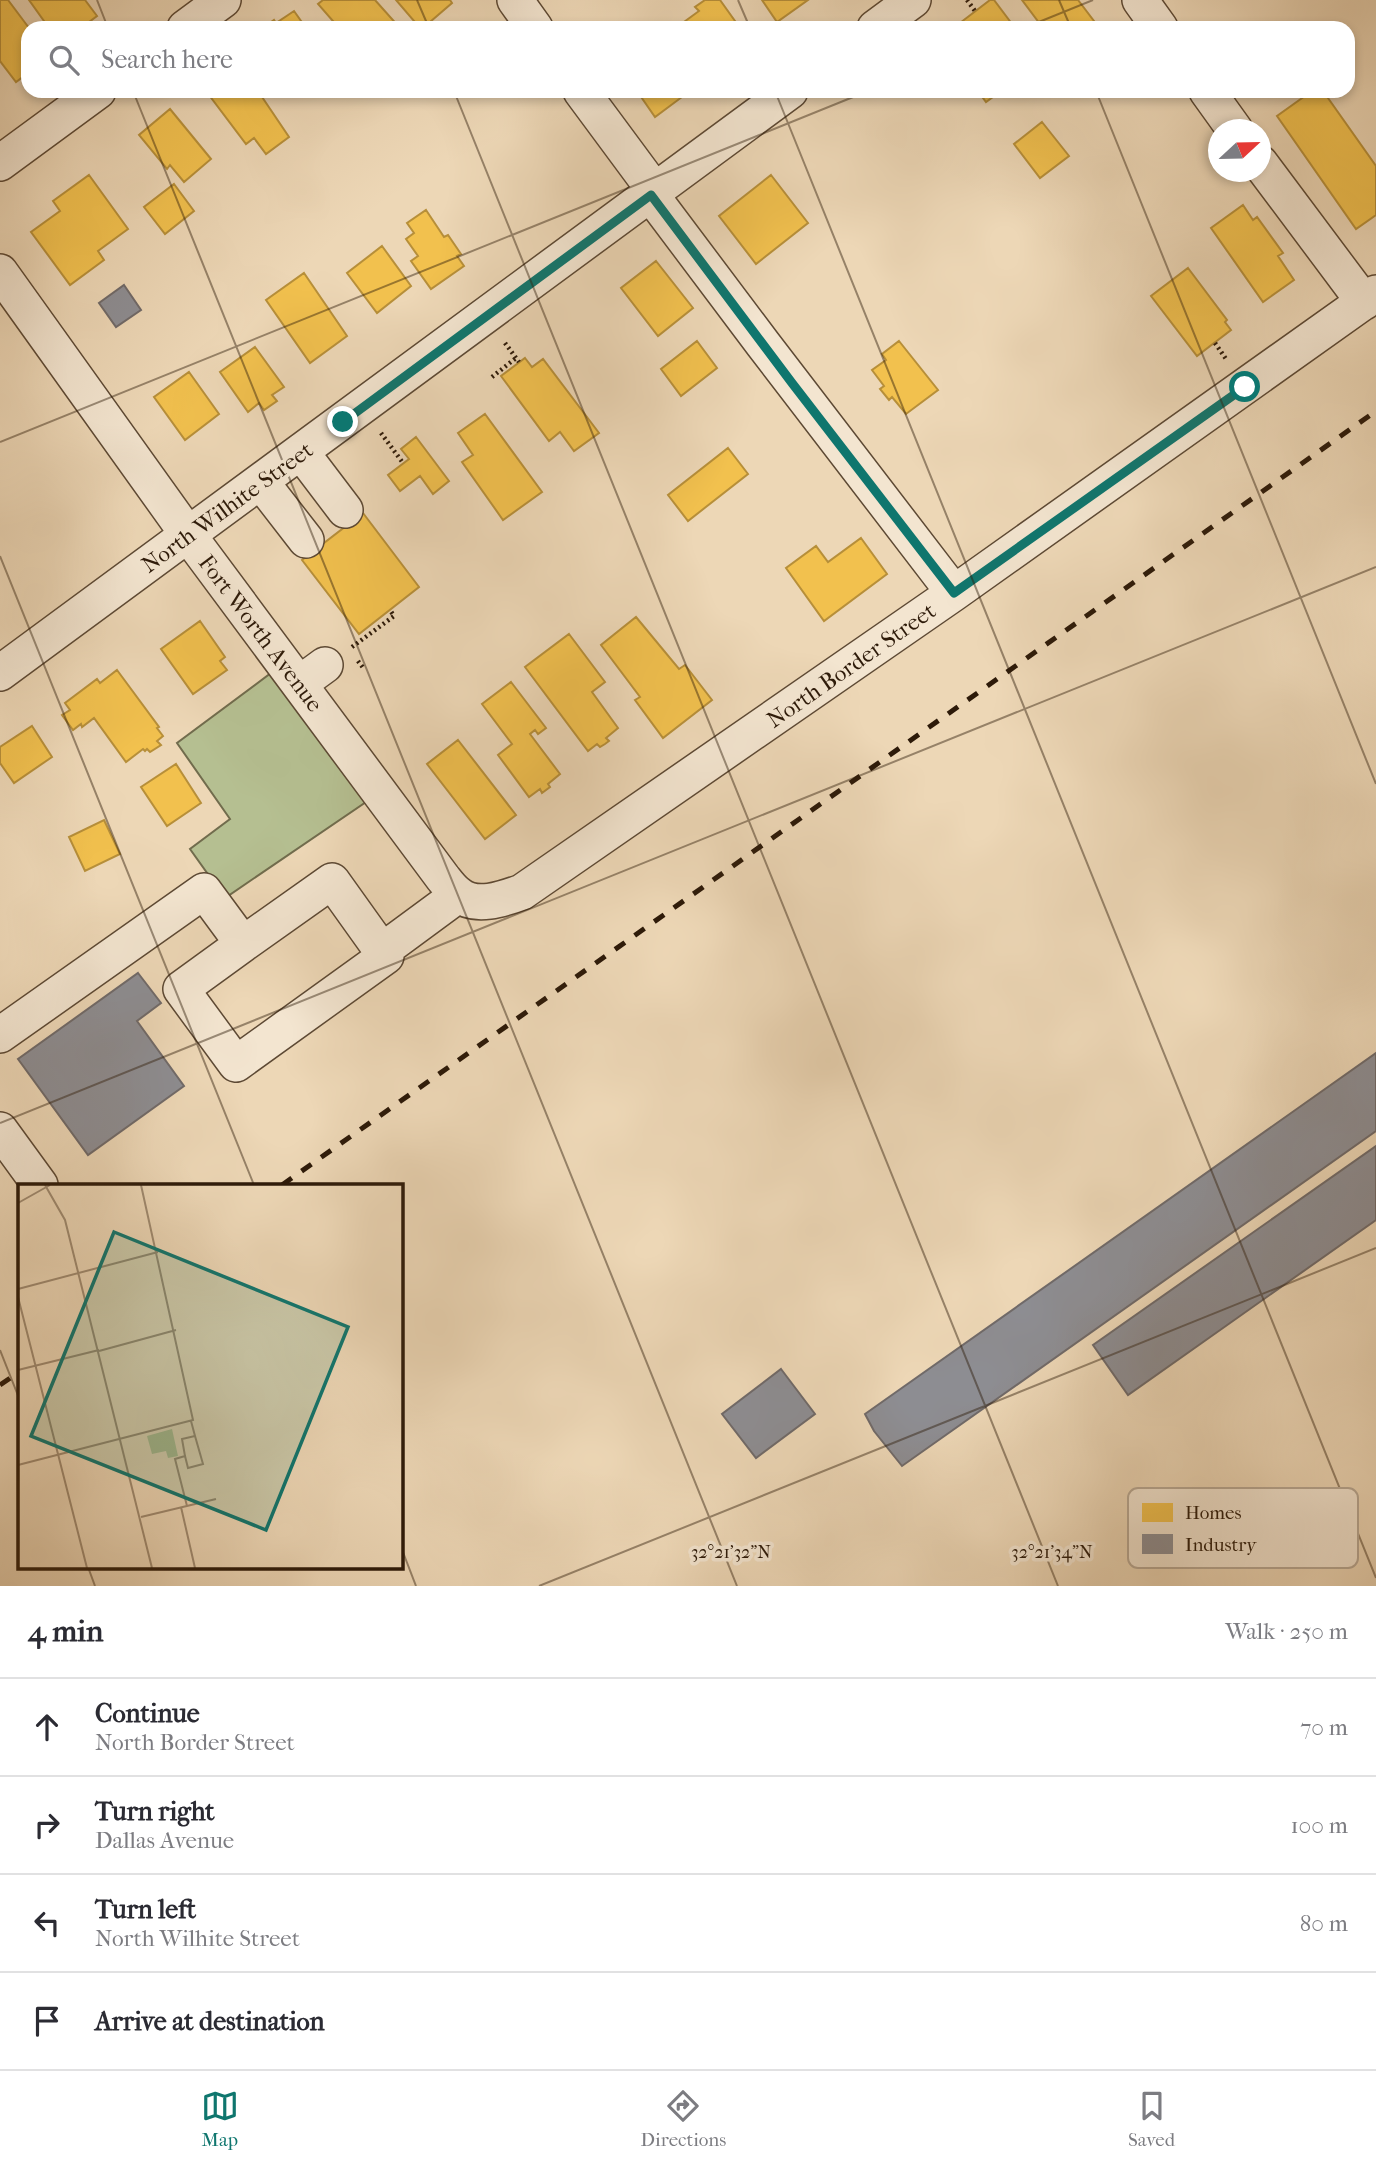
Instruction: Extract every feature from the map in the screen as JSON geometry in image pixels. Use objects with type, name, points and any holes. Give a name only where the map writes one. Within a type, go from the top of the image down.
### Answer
[{"type":"street","points":[[194,21],[223,0]]},
{"type":"street","points":[[515,0],[530,21]]},
{"type":"street","points":[[884,21],[912,0]]},
{"type":"street","points":[[1140,0],[1155,21]]},
{"type":"street","points":[[0,163],[89,98]]},
{"type":"street","points":[[587,98],[792,383],[954,593]]},
{"type":"street","name":"North Wilhite Street","points":[[0,673],[781,98]]},
{"type":"street","points":[[1212,98],[1227,119]]},
{"type":"street","points":[[1271,175],[1370,298]]},
{"type":"street","name":"Fort Worth Avenue","points":[[0,272],[189,536],[325,666],[443,878],[474,898]]},
{"type":"street","name":"North Border Street","points":[[474,898],[522,892],[954,593],[1370,298]]},
{"type":"street","points":[[301,452],[345,510]]},
{"type":"street","points":[[261,482],[306,540]]},
{"type":"street","points":[[332,881],[386,956],[236,1064],[181,989],[243,944],[332,881]]},
{"type":"street","points":[[0,1035],[204,891],[243,944]]},
{"type":"street","points":[[382,951],[474,898]]},
{"type":"street","points":[[0,1130],[39,1184]]},
{"type":"path","points":[[967,0],[975,11]]},
{"type":"path","points":[[492,377],[516,358]]},
{"type":"path","points":[[325,666],[394,615],[390,610]]},
{"type":"green space","points":[[271,673],[366,802],[225,898],[190,849],[230,819],[177,743]]},
{"type":"building: Homes","points":[[0,0],[8,0],[24,21],[21,21],[21,78],[16,82],[0,61]]},
{"type":"building: Homes","points":[[29,0],[85,0],[97,16],[90,21],[44,21]]},
{"type":"building: Homes","points":[[323,0],[375,0],[394,21],[333,21],[318,4]]},
{"type":"building: Homes","points":[[396,0],[450,0],[452,3],[431,21],[414,21]]},
{"type":"building: Homes","points":[[705,0],[720,0],[735,21],[685,21],[699,11],[695,7]]},
{"type":"building: Homes","points":[[762,0],[808,0],[778,21]]},
{"type":"building: Homes","points":[[990,0],[994,0],[1010,21],[963,21]]},
{"type":"building: Homes","points":[[1022,0],[1078,0],[1094,21],[1038,21]]},
{"type":"building: Homes","points":[[294,11],[301,21],[279,21]]},
{"type":"building: Homes","points":[[211,98],[263,98],[289,137],[266,154],[254,138],[246,144]]},
{"type":"building: Homes","points":[[642,98],[681,98],[655,117]]},
{"type":"building: Homes","points":[[1302,98],[1328,98],[1376,166],[1376,215],[1356,229],[1277,116]]},
{"type":"building: Homes","points":[[170,109],[211,159],[184,182],[170,165],[167,169],[139,135]]},
{"type":"building: Homes","points":[[1042,122],[1069,156],[1040,178],[1014,144]]},
{"type":"building: Homes","points":[[89,175],[128,229],[98,251],[104,260],[70,285],[31,232],[60,211],[53,201]]},
{"type":"building: Homes","points":[[771,175],[808,223],[756,264],[719,216]]},
{"type":"building: Homes","points":[[174,184],[194,211],[165,234],[144,207]]},
{"type":"building: Homes","points":[[1243,205],[1253,220],[1257,217],[1283,253],[1278,256],[1294,280],[1263,302],[1211,228]]},
{"type":"building: Homes","points":[[426,210],[444,237],[448,235],[461,254],[457,256],[464,266],[431,289],[411,261],[418,256],[406,239],[414,233],[407,223]]},
{"type":"building: Homes","points":[[382,246],[411,286],[377,313],[347,273]]},
{"type":"building: Homes","points":[[656,261],[693,308],[658,336],[621,288]]},
{"type":"building: Homes","points":[[1188,268],[1227,320],[1225,322],[1231,330],[1197,356],[1151,296]]},
{"type":"building: Homes","points":[[304,273],[347,336],[310,363],[266,300]]},
{"type":"building: Homes","points":[[697,341],[717,368],[681,396],[661,369]]},
{"type":"building: Homes","points":[[899,341],[938,390],[906,414],[892,397],[889,400],[880,389],[884,386],[872,370],[886,360],[882,354]]},
{"type":"building: Homes","points":[[255,347],[284,387],[272,395],[277,401],[264,410],[259,403],[248,412],[220,372]]},
{"type":"building: Homes","points":[[525,358],[532,367],[543,359],[599,433],[574,451],[560,432],[549,441],[501,376]]},
{"type":"building: Homes","points":[[189,372],[219,414],[185,440],[154,397]]},
{"type":"building: Homes","points":[[485,414],[542,492],[503,520],[462,462],[473,455],[458,433]]},
{"type":"building: Homes","points":[[416,437],[449,481],[433,494],[420,476],[400,491],[388,475],[409,459],[401,449]]},
{"type":"building: Homes","points":[[728,448],[748,474],[688,521],[668,495]]},
{"type":"building: Homes","points":[[363,513],[419,587],[359,634],[302,560]]},
{"type":"building: Homes","points":[[861,538],[887,574],[824,621],[786,568],[816,546],[828,562]]},
{"type":"building: Homes","points":[[636,617],[679,669],[685,665],[712,700],[663,738],[635,700],[640,697],[601,645]]},
{"type":"building: Homes","points":[[200,621],[225,657],[220,661],[227,670],[193,694],[161,649]]},
{"type":"building: Homes","points":[[569,634],[605,682],[592,692],[618,728],[606,738],[609,741],[600,747],[597,744],[588,751],[525,667]]},
{"type":"building: Homes","points":[[117,670],[163,736],[157,741],[161,745],[150,752],[143,749],[126,762],[94,718],[73,730],[62,715],[70,710],[65,703],[97,679],[100,683]]},
{"type":"building: Homes","points":[[511,682],[546,728],[538,734],[535,730],[530,734],[560,774],[542,793],[540,789],[529,797],[498,755],[512,744],[482,704]]},
{"type":"building: Homes","points":[[32,726],[52,757],[14,783],[0,763],[0,747]]},
{"type":"building: Homes","points":[[458,740],[516,815],[485,839],[427,764]]},
{"type":"building: Homes","points":[[176,764],[201,803],[167,826],[141,787]]},
{"type":"building: Homes","points":[[104,820],[120,854],[85,871],[69,837]]},
{"type":"building: Industry","points":[[124,285],[141,310],[116,327],[99,303]]},
{"type":"building: Industry","points":[[138,973],[161,1003],[137,1021],[184,1086],[88,1155],[18,1059]]},
{"type":"building: Industry","points":[[1376,1053],[1376,1131],[902,1466],[874,1431],[865,1414]]},
{"type":"building: Industry","points":[[1376,1146],[1376,1220],[1128,1395],[1093,1345]]},
{"type":"building: Industry","points":[[781,1369],[815,1414],[756,1458],[722,1414]]},
{"type":"railway","points":[[283,1184],[1376,411]]},
{"type":"railway","points":[[0,1385],[18,1373]]},
{"type":"route","points":[[343,422],[651,195],[954,593],[1245,387]]}]
